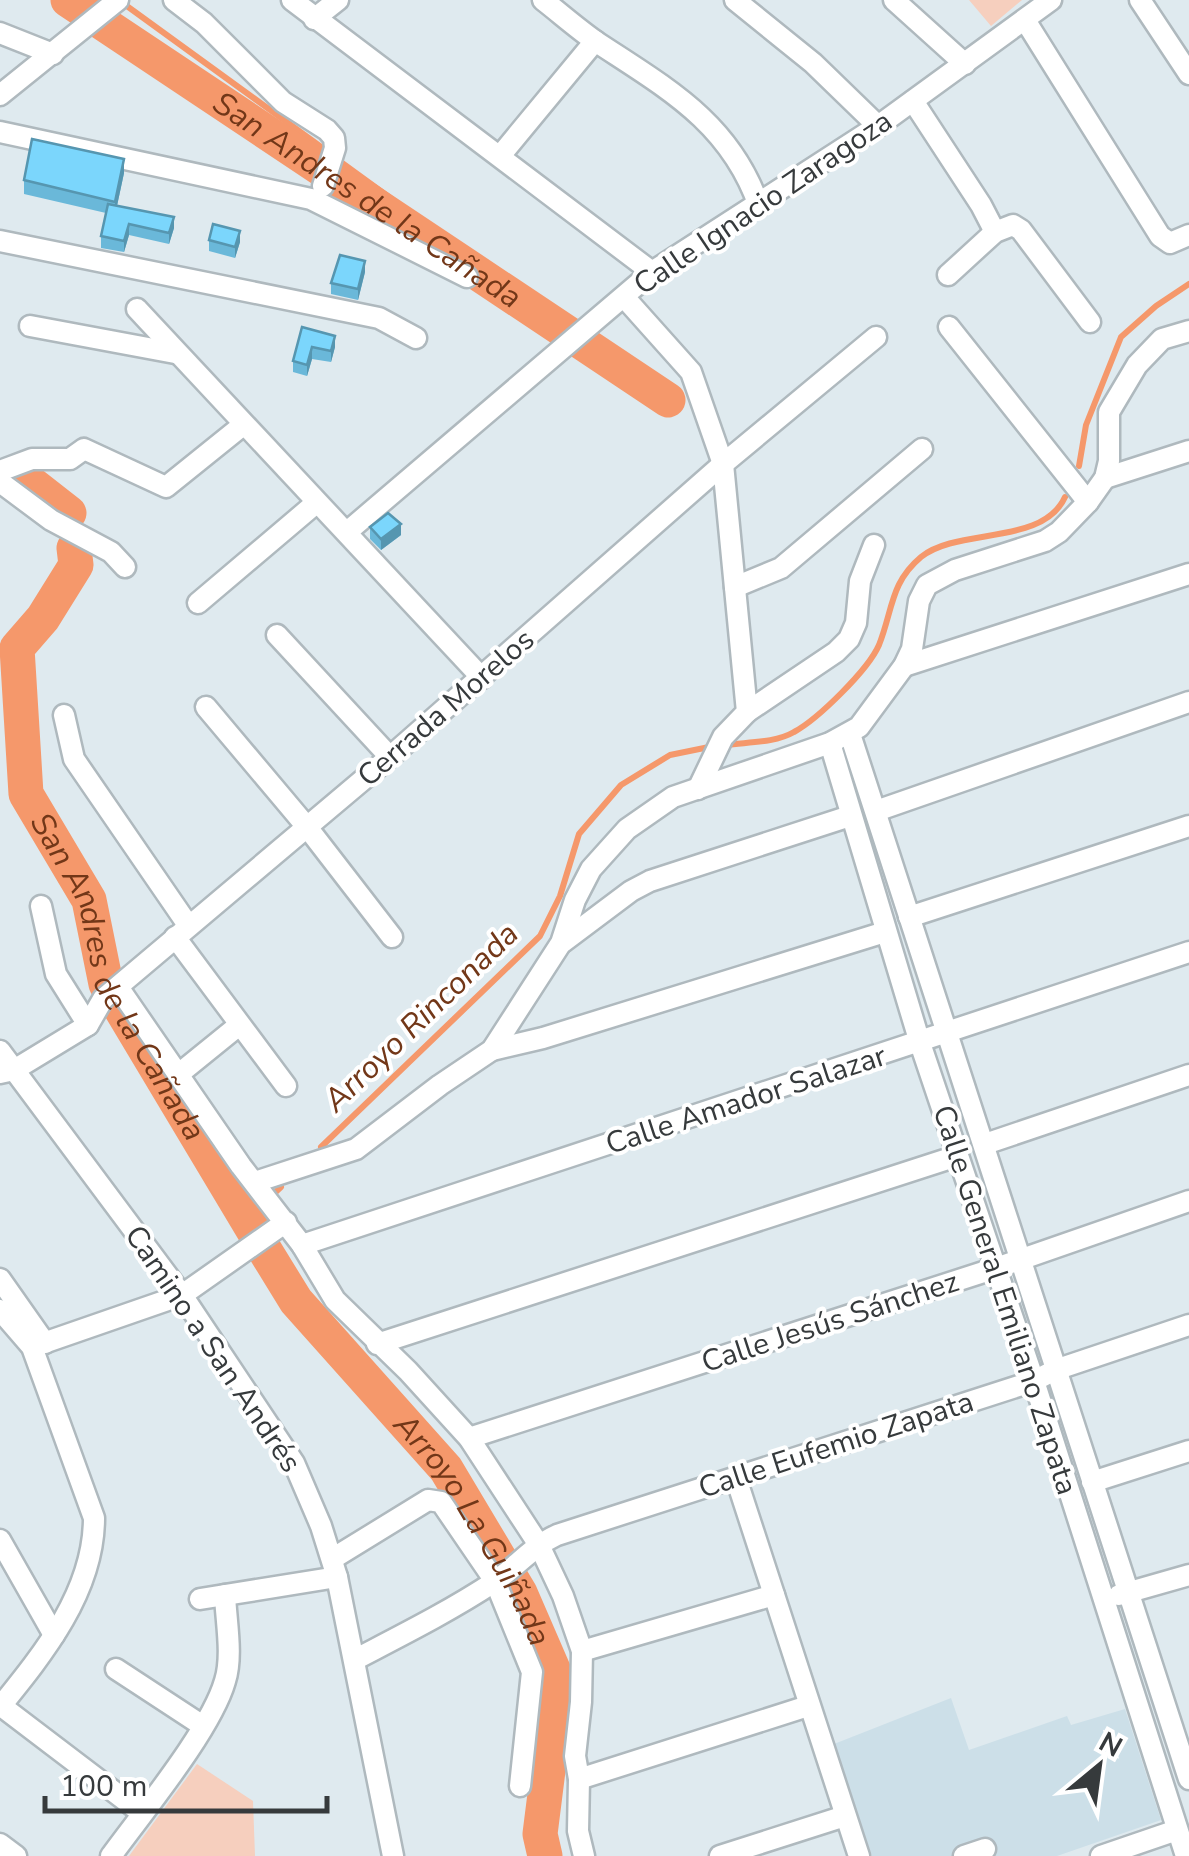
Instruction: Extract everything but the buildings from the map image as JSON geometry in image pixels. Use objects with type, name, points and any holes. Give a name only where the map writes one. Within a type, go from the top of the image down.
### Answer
[{"type":"street","points":[[0,95],[118,0]]},
{"type":"street","points":[[174,0],[204,23],[282,102],[328,130],[335,148],[323,186]]},
{"type":"street","points":[[292,0],[652,272]]},
{"type":"street","points":[[314,19],[338,0]]},
{"type":"street","points":[[735,0],[813,63],[878,126]]},
{"type":"street","points":[[894,0],[965,64]]},
{"type":"street","name":"Calle Ignacio Zaragoza","points":[[346,532],[652,272],[878,126],[1051,0]]},
{"type":"street","points":[[1140,0],[1189,74]]},
{"type":"street","points":[[544,1],[691,107],[725,139],[743,165],[759,206]]},
{"type":"street","points":[[1025,20],[1160,236],[1180,239]]},
{"type":"street","points":[[0,33],[53,54]]},
{"type":"street","points":[[500,156],[595,41]]},
{"type":"street","points":[[913,101],[995,232]]},
{"type":"street","points":[[0,132],[311,199],[467,278]]},
{"type":"street","points":[[948,275],[995,232],[1010,225],[1021,230],[1090,322]]},
{"type":"street","points":[[0,241],[379,318],[416,338]]},
{"type":"street","points":[[624,297],[691,372],[724,464],[747,712]]},
{"type":"street","points":[[137,309],[242,426],[482,678]]},
{"type":"street","points":[[30,326],[175,353]]},
{"type":"street","points":[[949,327],[1088,502]]},
{"type":"street","points":[[492,1050],[561,943],[576,900],[600,857],[654,808],[673,797],[850,734],[904,666],[912,649],[919,600],[932,580],[1052,538],[1088,502],[1105,478],[1112,406],[1146,354],[1162,340],[1189,331]]},
{"type":"street","name":"Cerrada Morelos","points":[[88,1026],[112,992],[181,931],[390,758],[724,464],[876,336]]},
{"type":"street","points":[[0,470],[32,460],[70,459],[84,450],[166,487],[242,426]]},
{"type":"street","points":[[735,587],[781,568],[922,450]]},
{"type":"street","points":[[1105,478],[1189,451]]},
{"type":"street","points":[[0,482],[51,520],[112,552],[125,567]]},
{"type":"street","points":[[198,603],[316,503]]},
{"type":"street","points":[[698,789],[723,738],[747,712],[836,652],[849,639],[856,623],[860,581],[874,545]]},
{"type":"street","points":[[904,666],[1189,574]]},
{"type":"street","points":[[278,635],[390,758]]},
{"type":"street","points":[[876,811],[1189,702]]},
{"type":"street","points":[[206,707],[308,827],[392,937]]},
{"type":"street","points":[[64,715],[74,759],[238,1026],[286,1086]]},
{"type":"street","name":"Calle General Emiliano Zapata","points":[[850,734],[1189,1779]]},
{"type":"street","name":"Calle General Emiliano Zapata","points":[[830,743],[920,1042],[1034,1380],[1186,1856]]},
{"type":"street","points":[[561,943],[631,890],[650,881],[850,816]]},
{"type":"street","points":[[909,917],[1189,826]]},
{"type":"street","points":[[7,1072],[88,1026],[56,974],[41,906]]},
{"type":"street","points":[[255,1182],[356,1149],[492,1050],[543,1038],[885,932]]},
{"type":"street","name":"Calle Amador Salazar","points":[[302,1245],[1189,952]]},
{"type":"street","points":[[112,992],[180,1072],[302,1245],[334,1300],[408,1371],[469,1438],[532,1551],[563,1596],[582,1651],[575,1756],[579,1780],[578,1831],[584,1856]]},
{"type":"street","points":[[180,1072],[238,1026]]},
{"type":"street","name":"Camino a San Andrés","points":[[0,1051],[7,1072],[182,1294],[294,1463],[334,1568],[356,1660],[393,1856]]},
{"type":"street","points":[[985,1144],[1189,1075]]},
{"type":"street","points":[[377,1344],[957,1156]]},
{"type":"street","name":"Calle Jesús Sánchez","points":[[469,1438],[996,1268],[1189,1201]]},
{"type":"street","points":[[38,1345],[182,1294],[286,1222]]},
{"type":"street","points":[[0,1279],[38,1345],[94,1518],[88,1568],[54,1635],[0,1706],[142,1814]]},
{"type":"street","points":[[0,1310],[38,1345]]},
{"type":"street","name":"Calle Eufemio Zapata","points":[[356,1660],[497,1579],[557,1535],[1189,1326]]},
{"type":"street","points":[[1092,1482],[1189,1451]]},
{"type":"street","points":[[736,1478],[859,1856]]},
{"type":"street","points":[[200,1599],[334,1568],[434,1498],[442,1502],[497,1579],[532,1672],[520,1786]]},
{"type":"street","points":[[0,1540],[54,1635]]},
{"type":"street","points":[[1102,1597],[1129,1594],[1189,1575]]},
{"type":"street","points":[[111,1856],[203,1726],[227,1672],[225,1595]]},
{"type":"street","points":[[582,1651],[774,1595]]},
{"type":"street","points":[[116,1669],[203,1726]]},
{"type":"street","points":[[1150,1747],[1170,1716],[1189,1703]]},
{"type":"street","points":[[579,1780],[808,1706]]},
{"type":"street","points":[[720,1856],[845,1816]]},
{"type":"street","points":[[1101,1856],[1177,1830]]},
{"type":"street","points":[[0,1844],[16,1856]]},
{"type":"shaded area","points":[[969,0],[1022,0],[991,26]]},
{"type":"shaded area","points":[[951,1698],[969,1750],[1067,1716],[1071,1725],[1125,1709],[1161,1820],[1057,1856],[872,1856],[834,1744]]},
{"type":"shaded area","points":[[197,1764],[253,1801],[255,1856],[129,1856]]},
{"type":"waterway","name":"San Andres de la Cañada","points":[[68,0],[668,400]]},
{"type":"waterway","points":[[120,1],[328,152]]},
{"type":"waterway","points":[[338,160],[668,400]]},
{"type":"waterway","name":"Arroyo Rinconada","points":[[1079,466],[1086,425],[1121,337],[1189,284]]},
{"type":"waterway","name":"San Andres de la Cañada","points":[[23,477],[69,513]]},
{"type":"waterway","name":"Arroyo Rinconada","points":[[726,745],[787,736],[841,693],[879,645],[898,587],[921,557],[956,542],[1038,523],[1054,512],[1065,497]]},
{"type":"waterway","name":"San Andres de la Cañada","points":[[74,548],[76,565],[43,618],[17,648],[26,794],[89,900],[106,984],[255,1233]]},
{"type":"waterway","name":"Arroyo Rinconada","points":[[321,1147],[540,936],[560,896],[579,834],[621,785],[670,755],[714,746]]},
{"type":"waterway","name":"Arroyo Rinconada","points":[[246,1220],[281,1187]]},
{"type":"waterway","name":"Arroyo La Guiñada","points":[[264,1249],[296,1301],[446,1469],[520,1593],[559,1683],[540,1834],[545,1856]]}]
